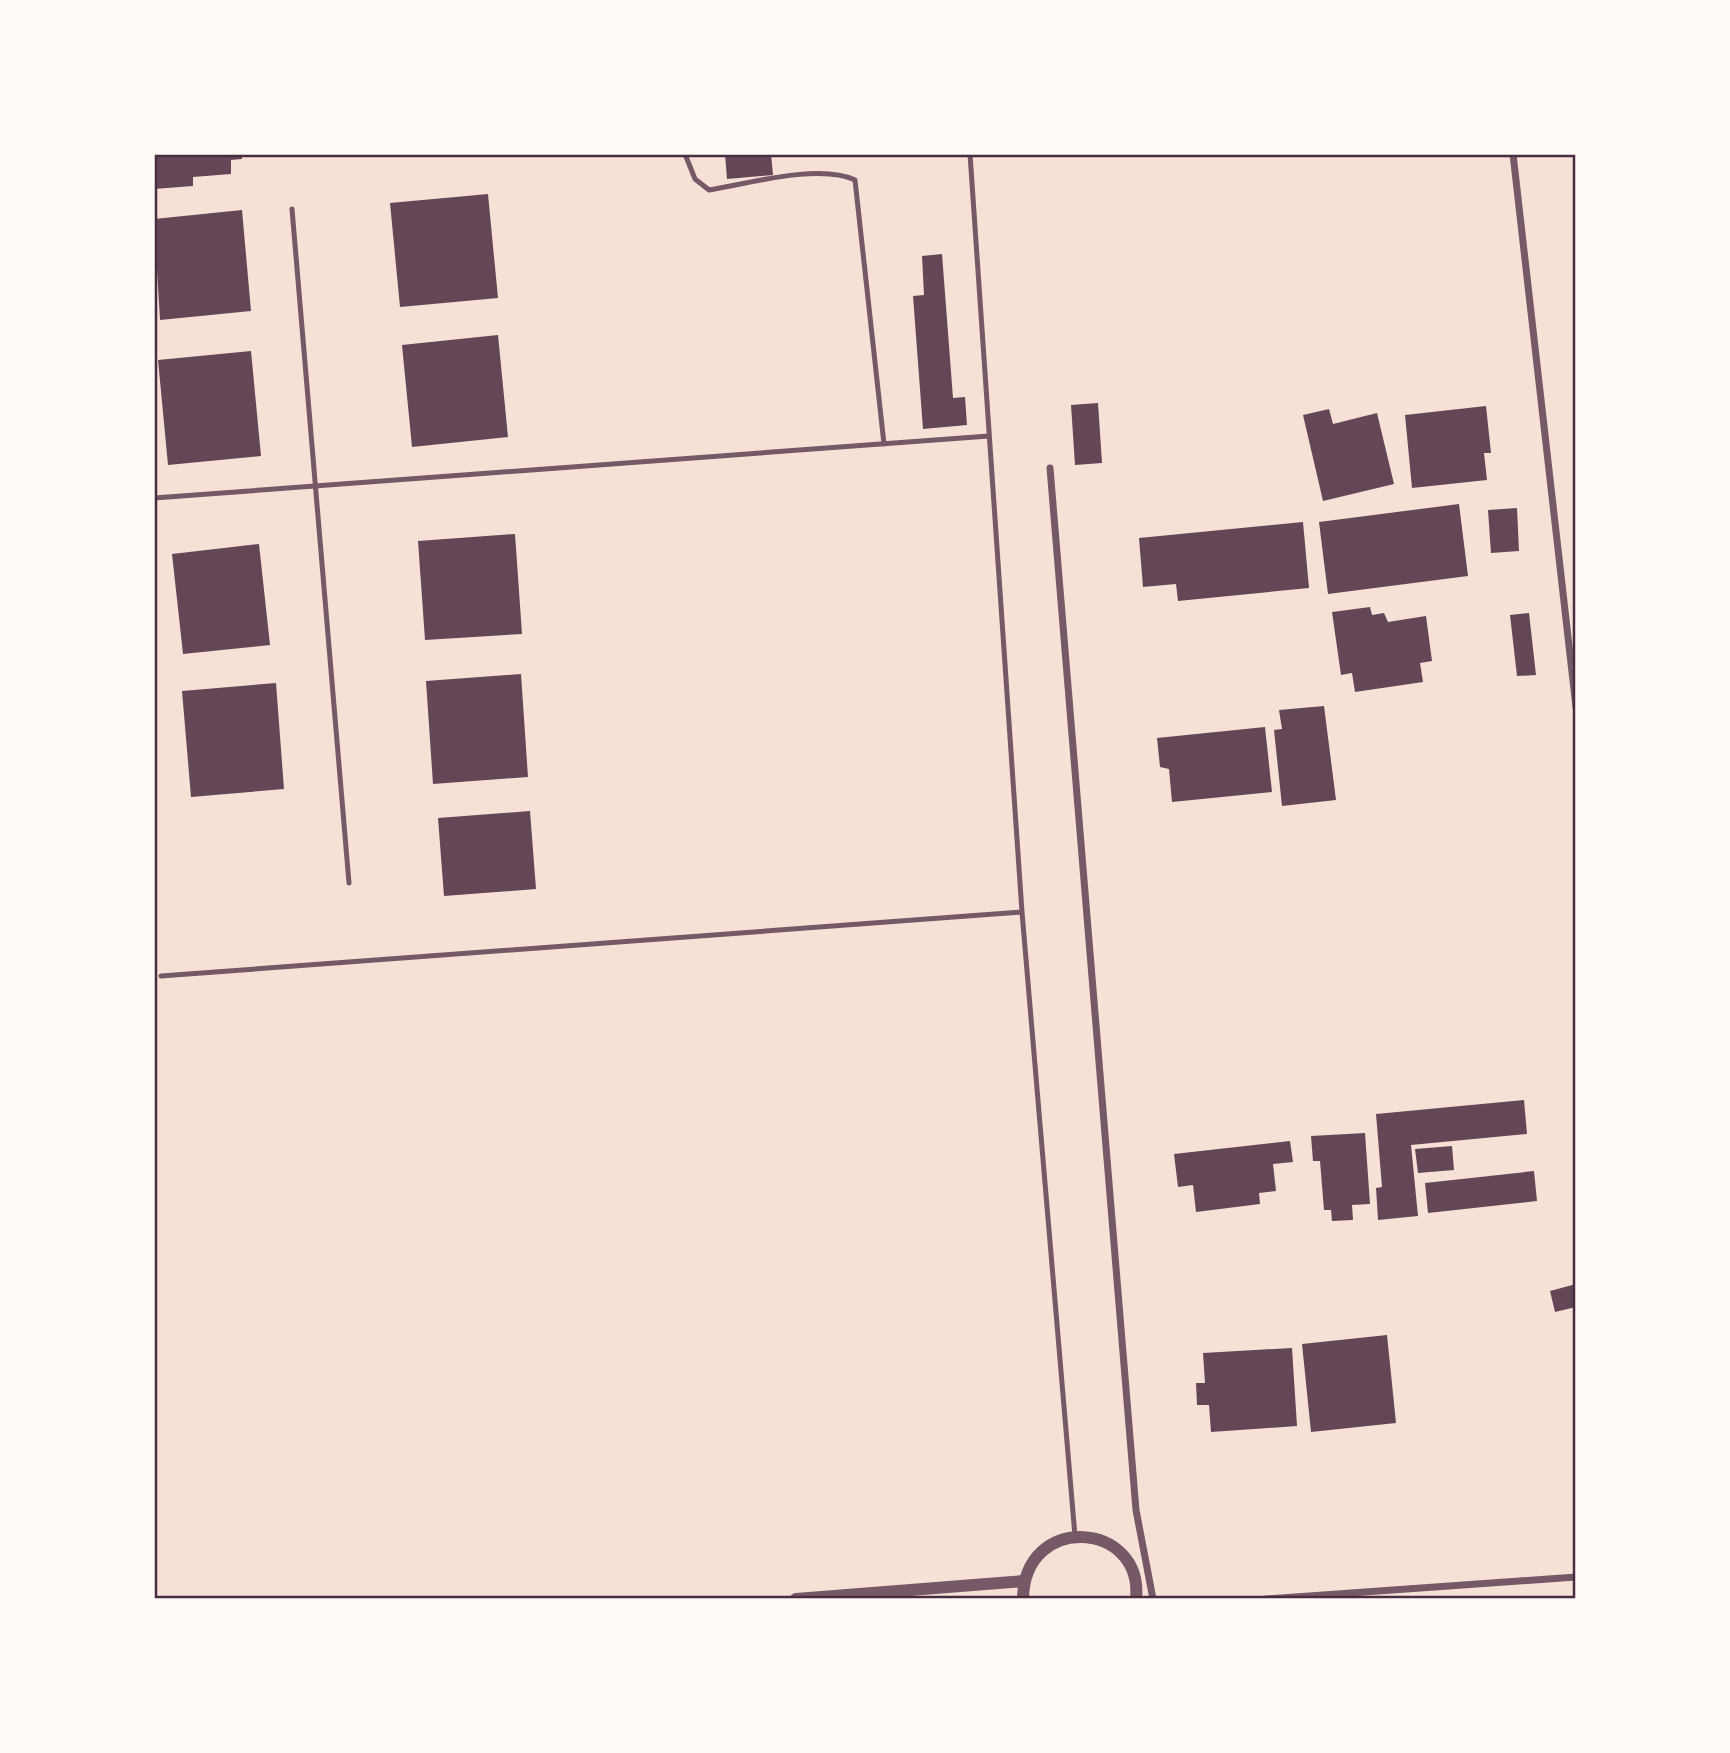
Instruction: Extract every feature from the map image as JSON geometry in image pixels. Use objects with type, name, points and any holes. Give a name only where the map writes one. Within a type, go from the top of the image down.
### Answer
[{"type":"street","points":[[1513,154],[1576,707]]},
{"type":"street","points":[[1051,468],[1136,1510],[1153,1599]]},
{"type":"street","points":[[1023,1599],[1024,1581],[1031,1564],[1042,1550],[1058,1540],[1075,1536],[1093,1537],[1110,1544],[1123,1556],[1133,1571],[1136,1599]]},
{"type":"street","points":[[1266,1599],[1576,1577]]},
{"type":"street","points":[[796,1599],[1024,1581]]},
{"type":"lane","points":[[685,154],[695,179],[709,190],[825,174],[855,180],[884,444]]},
{"type":"lane","points":[[970,154],[1022,912],[1075,1536]]},
{"type":"lane","points":[[292,209],[349,883]]},
{"type":"lane","points":[[154,498],[989,436]]},
{"type":"lane","points":[[161,976],[1022,912]]},
{"type":"building","points":[[154,154],[242,154],[242,159],[231,160],[231,174],[193,177],[193,186],[154,189]]},
{"type":"building","points":[[725,154],[771,154],[773,175],[727,179]]},
{"type":"building","points":[[488,194],[498,298],[400,307],[390,203]]},
{"type":"building","points":[[242,210],[251,311],[160,320],[154,219]]},
{"type":"building","points":[[942,254],[953,398],[965,397],[967,425],[923,429],[913,296],[924,295],[922,256]]},
{"type":"building","points":[[498,335],[508,437],[412,447],[402,345]]},
{"type":"building","points":[[251,351],[261,456],[168,465],[158,360]]},
{"type":"building","points":[[1098,403],[1102,463],[1075,465],[1071,405]]},
{"type":"building","points":[[1486,406],[1491,453],[1484,453],[1487,480],[1412,488],[1405,415]]},
{"type":"building","points":[[1329,409],[1333,424],[1377,413],[1394,484],[1323,501],[1303,415]]},
{"type":"building","points":[[1459,504],[1468,576],[1328,594],[1319,522]]},
{"type":"building","points":[[1517,508],[1519,551],[1491,553],[1488,510]]},
{"type":"building","points":[[1303,522],[1309,588],[1178,601],[1176,584],[1143,587],[1139,538]]},
{"type":"building","points":[[515,534],[522,634],[425,640],[418,541]]},
{"type":"building","points":[[259,544],[270,645],[183,654],[172,554]]},
{"type":"building","points":[[1370,607],[1372,615],[1384,613],[1388,622],[1426,616],[1432,661],[1420,663],[1423,682],[1355,692],[1352,673],[1341,675],[1332,612]]},
{"type":"building","points":[[1529,613],[1536,675],[1517,676],[1510,615]]},
{"type":"building","points":[[521,674],[528,777],[433,784],[426,681]]},
{"type":"building","points":[[276,683],[284,789],[191,797],[182,691]]},
{"type":"building","points":[[1324,706],[1336,800],[1282,806],[1274,730],[1282,729],[1279,710]]},
{"type":"building","points":[[1265,727],[1272,792],[1172,802],[1169,769],[1160,767],[1157,738]]},
{"type":"building","points":[[530,811],[536,889],[444,896],[438,818]]},
{"type":"building","points":[[1524,1100],[1527,1134],[1411,1145],[1418,1216],[1378,1220],[1376,1188],[1382,1187],[1376,1114]]},
{"type":"building","points":[[1365,1133],[1370,1204],[1352,1205],[1353,1220],[1332,1221],[1331,1210],[1324,1210],[1320,1161],[1313,1161],[1311,1136]]},
{"type":"building","points":[[1290,1141],[1293,1162],[1273,1164],[1276,1191],[1259,1193],[1260,1204],[1196,1212],[1193,1185],[1178,1187],[1174,1154]]},
{"type":"building","points":[[1452,1146],[1454,1170],[1418,1173],[1415,1149]]},
{"type":"building","points":[[1534,1171],[1537,1201],[1428,1213],[1425,1183]]},
{"type":"building","points":[[1576,1284],[1576,1307],[1555,1312],[1550,1291]]},
{"type":"building","points":[[1387,1335],[1396,1423],[1311,1432],[1302,1344]]},
{"type":"building","points":[[1292,1348],[1297,1426],[1211,1432],[1209,1405],[1197,1405],[1196,1383],[1205,1383],[1203,1353]]}]
